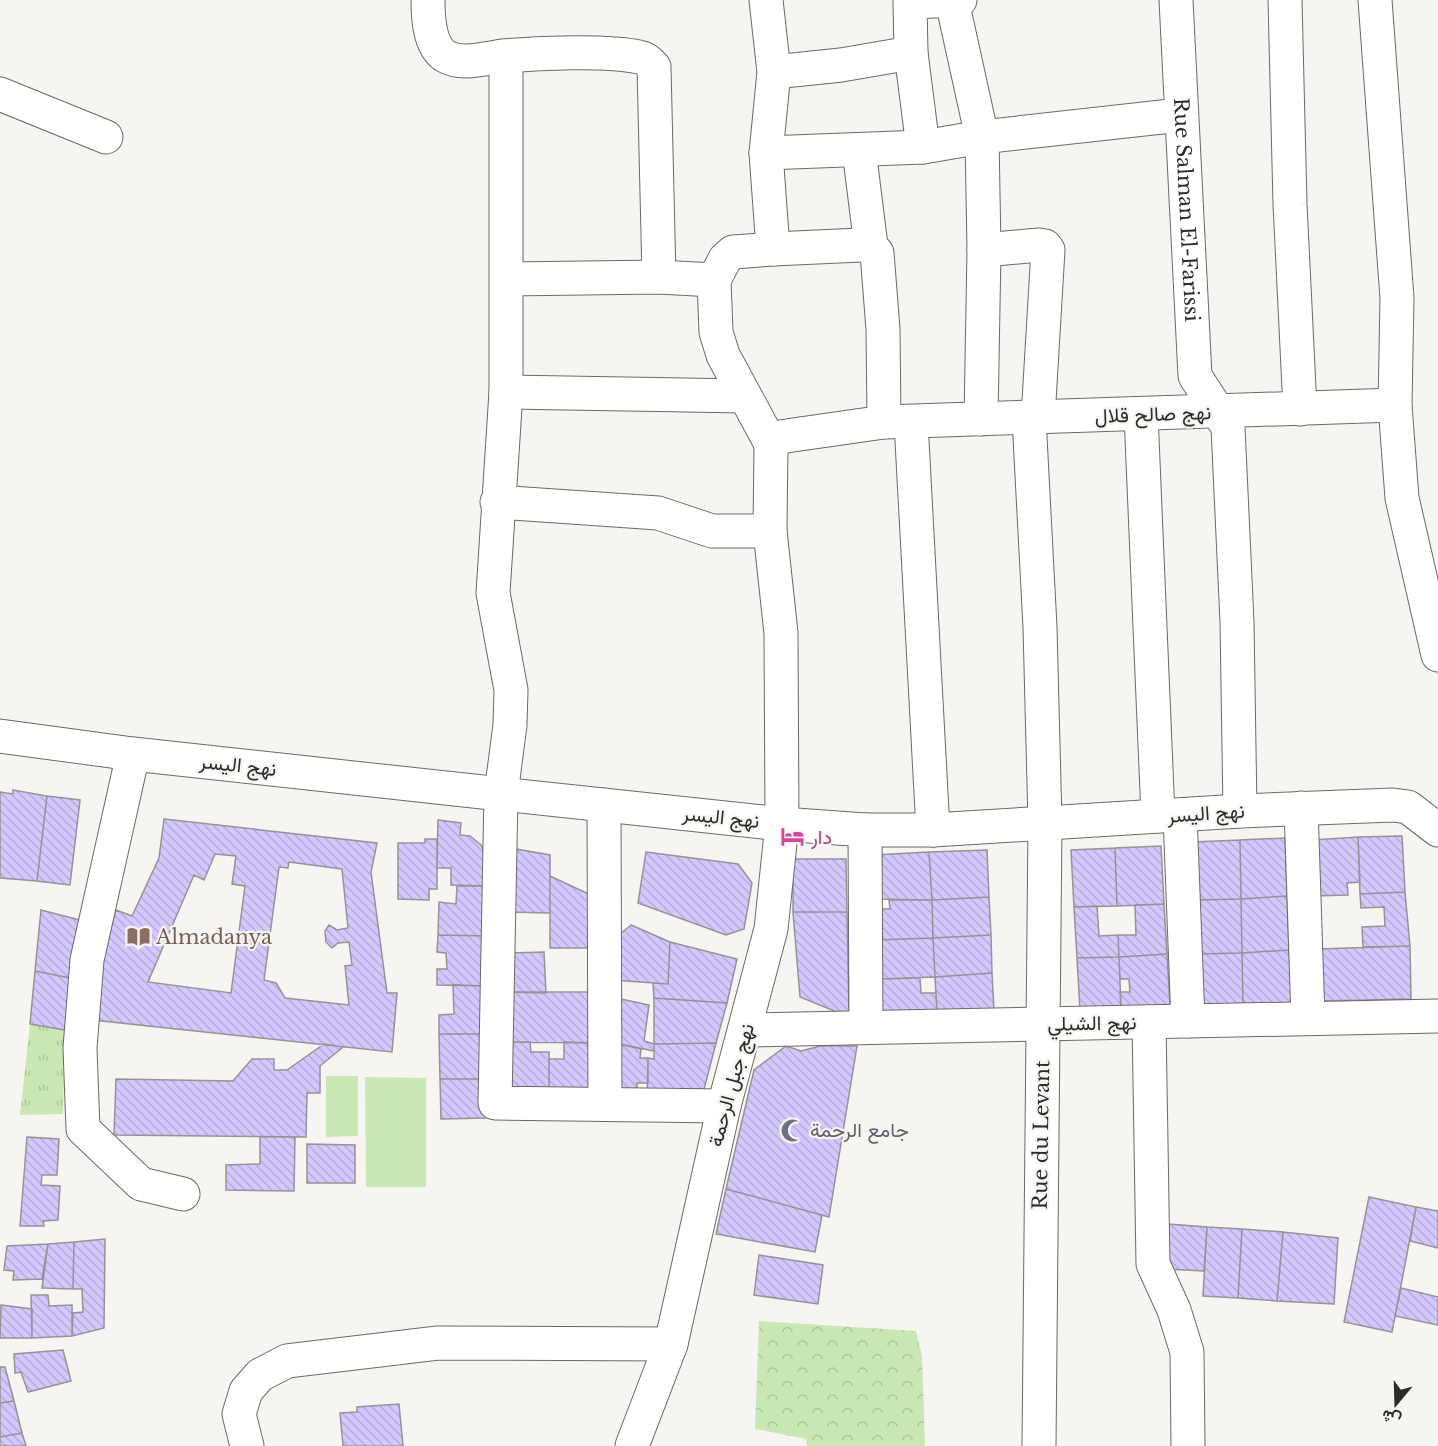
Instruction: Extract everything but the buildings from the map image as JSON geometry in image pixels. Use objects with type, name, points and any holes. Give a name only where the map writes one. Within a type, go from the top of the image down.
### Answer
[{"type":"street","points":[[428,0],[428,20],[435,43],[444,55],[460,61],[506,56],[583,54],[640,57],[654,67],[659,277]]},
{"type":"street","points":[[766,0],[774,72],[766,153],[773,249]]},
{"type":"street","name":"Rue Salman El-Farissi","points":[[1176,0],[1180,115],[1195,376],[1203,393],[1220,411]]},
{"type":"street","points":[[1285,0],[1290,204],[1300,409]]},
{"type":"street","points":[[1375,0],[1397,298],[1395,405],[1402,498],[1438,656]]},
{"type":"street","points":[[923,147],[911,53],[910,2],[956,1],[982,137],[984,250],[981,419]]},
{"type":"street","points":[[774,72],[841,65],[911,53]]},
{"type":"street","points":[[506,56],[506,392],[497,502],[493,593],[511,690],[510,725],[501,794],[495,1102],[724,1106]]},
{"type":"street","points":[[0,94],[106,137]]},
{"type":"street","points":[[766,153],[923,147],[982,137],[1180,115]]},
{"type":"street","points":[[859,150],[871,246],[877,253],[883,329],[897,422],[933,830]]},
{"type":"street","name":"Rue du Levant","points":[[984,250],[1039,245],[1045,246],[1048,250],[1033,418],[1045,823],[1040,1446]]},
{"type":"street","points":[[771,444],[727,365],[717,332],[714,280],[725,259],[733,252],[871,246]]},
{"type":"street","points":[[507,279],[659,277],[714,280]]},
{"type":"street","points":[[506,392],[744,396]]},
{"type":"street","name":"نهج صالح قلال","points":[[771,444],[780,437],[897,422],[1395,405]]},
{"type":"street","points":[[1220,411],[1228,427],[1237,622],[1240,811]]},
{"type":"street","points":[[1141,414],[1169,816],[1188,1021]]},
{"type":"street","name":"نهج جبل الرحمة","points":[[632,1446],[670,1344],[724,1106],[771,929],[782,824],[780,633],[770,531],[771,444]]},
{"type":"street","points":[[497,502],[658,513],[712,531],[770,531]]},
{"type":"street","name":"نهج اليسر","points":[[0,736],[133,754],[501,794],[782,824],[865,830],[933,830],[1240,811],[1393,805],[1408,807],[1438,830]]},
{"type":"street","points":[[133,754],[87,960],[80,1048],[83,1129],[141,1184],[183,1194]]},
{"type":"street","points":[[604,805],[605,1104]]},
{"type":"street","points":[[1301,808],[1308,1018]]},
{"type":"street","points":[[865,830],[867,1027]]},
{"type":"street","name":"نهج الشيلي","points":[[746,1030],[1438,1016]]},
{"type":"street","points":[[1149,1022],[1153,1264],[1174,1310],[1187,1352],[1188,1446]]},
{"type":"street","points":[[247,1446],[239,1414],[246,1391],[260,1375],[287,1361],[438,1343],[670,1344]]},
{"type":"green space","points":[[30,1024],[65,1030],[63,1114],[20,1115]]},
{"type":"green space","points":[[326,1076],[358,1076],[358,1136],[326,1137]]},
{"type":"green space","points":[[365,1077],[426,1078],[426,1187],[366,1187]]},
{"type":"green space","points":[[759,1321],[916,1331],[922,1356],[925,1446],[807,1446],[806,1439],[755,1429]]},
{"type":"place","name":"دار","points":[[793,837]]},
{"type":"place","name":"Almadanya","points":[[138,937]]},
{"type":"place","name":"جامع الرحمة","points":[[792,1130]]}]
